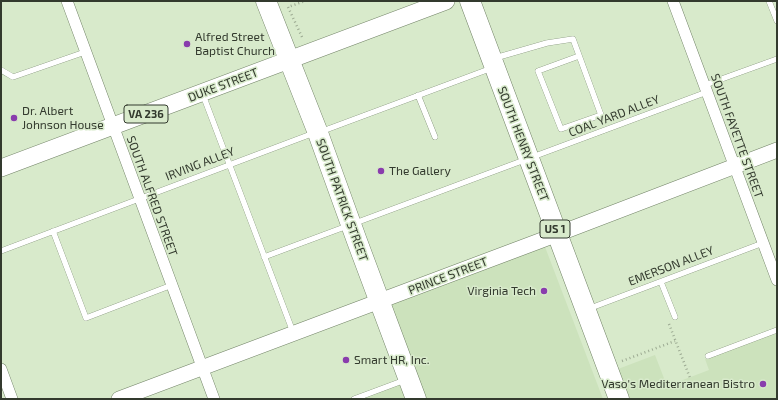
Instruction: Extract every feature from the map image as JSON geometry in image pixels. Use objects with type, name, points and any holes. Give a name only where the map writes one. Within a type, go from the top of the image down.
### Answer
[{"type":"highway","name":"SOUTH PATRICK STREET","points":[[266,1],[318,132],[379,302],[416,399]]},
{"type":"highway","name":"SOUTH HENRY STREET","points":[[470,1],[528,160],[619,399]]},
{"type":"main road","name":"DUKE STREET","points":[[1,168],[446,1]]},
{"type":"street","name":"SOUTH ALFRED STREET","points":[[67,1],[214,399]]},
{"type":"street","name":"SOUTH FAYETTE STREET","points":[[673,1],[777,280]]},
{"type":"street","name":"PRINCE STREET","points":[[119,399],[379,302],[777,150]]},
{"type":"street","points":[[1,369],[12,399]]},
{"type":"lane","points":[[769,1],[777,21]]},
{"type":"lane","name":"IRVING ALLEY","points":[[1,251],[418,96],[492,63],[541,44],[573,39],[580,56]]},
{"type":"lane","points":[[1,70],[13,77],[85,52]]},
{"type":"lane","points":[[580,56],[601,115],[561,129],[538,71],[580,56]]},
{"type":"lane","name":"COAL YARD ALLEY","points":[[264,257],[528,160],[777,59]]},
{"type":"lane","points":[[202,93],[293,334]]},
{"type":"lane","points":[[418,96],[435,137]]},
{"type":"lane","points":[[53,231],[86,318],[172,285]]},
{"type":"lane","name":"EMERSON ALLEY","points":[[586,310],[763,243]]},
{"type":"lane","points":[[661,282],[675,317]]},
{"type":"lane","points":[[708,356],[777,330]]},
{"type":"lane","points":[[354,399],[409,379]]},
{"type":"path","points":[[302,37],[288,7],[305,1]]},
{"type":"path","points":[[669,323],[690,378]]},
{"type":"path","points":[[622,361],[676,341]]},
{"type":"shaded area","points":[[542,239],[603,399],[360,399],[410,380],[380,300]]},
{"type":"shaded area","points":[[777,332],[777,399],[630,399],[618,369],[655,355],[667,386],[709,370],[705,359]]},
{"type":"place","name":"Alfred Street Baptist Church","points":[[187,44]]},
{"type":"place","name":"Dr. Albert Johnson House","points":[[14,118]]},
{"type":"place","name":"The Gallery","points":[[381,171]]},
{"type":"place","name":"Virginia Tech","points":[[544,291]]},
{"type":"place","name":"Smart HR, Inc.","points":[[346,360]]},
{"type":"place","name":"Vaso's Mediterranean Bistro","points":[[763,384]]}]
